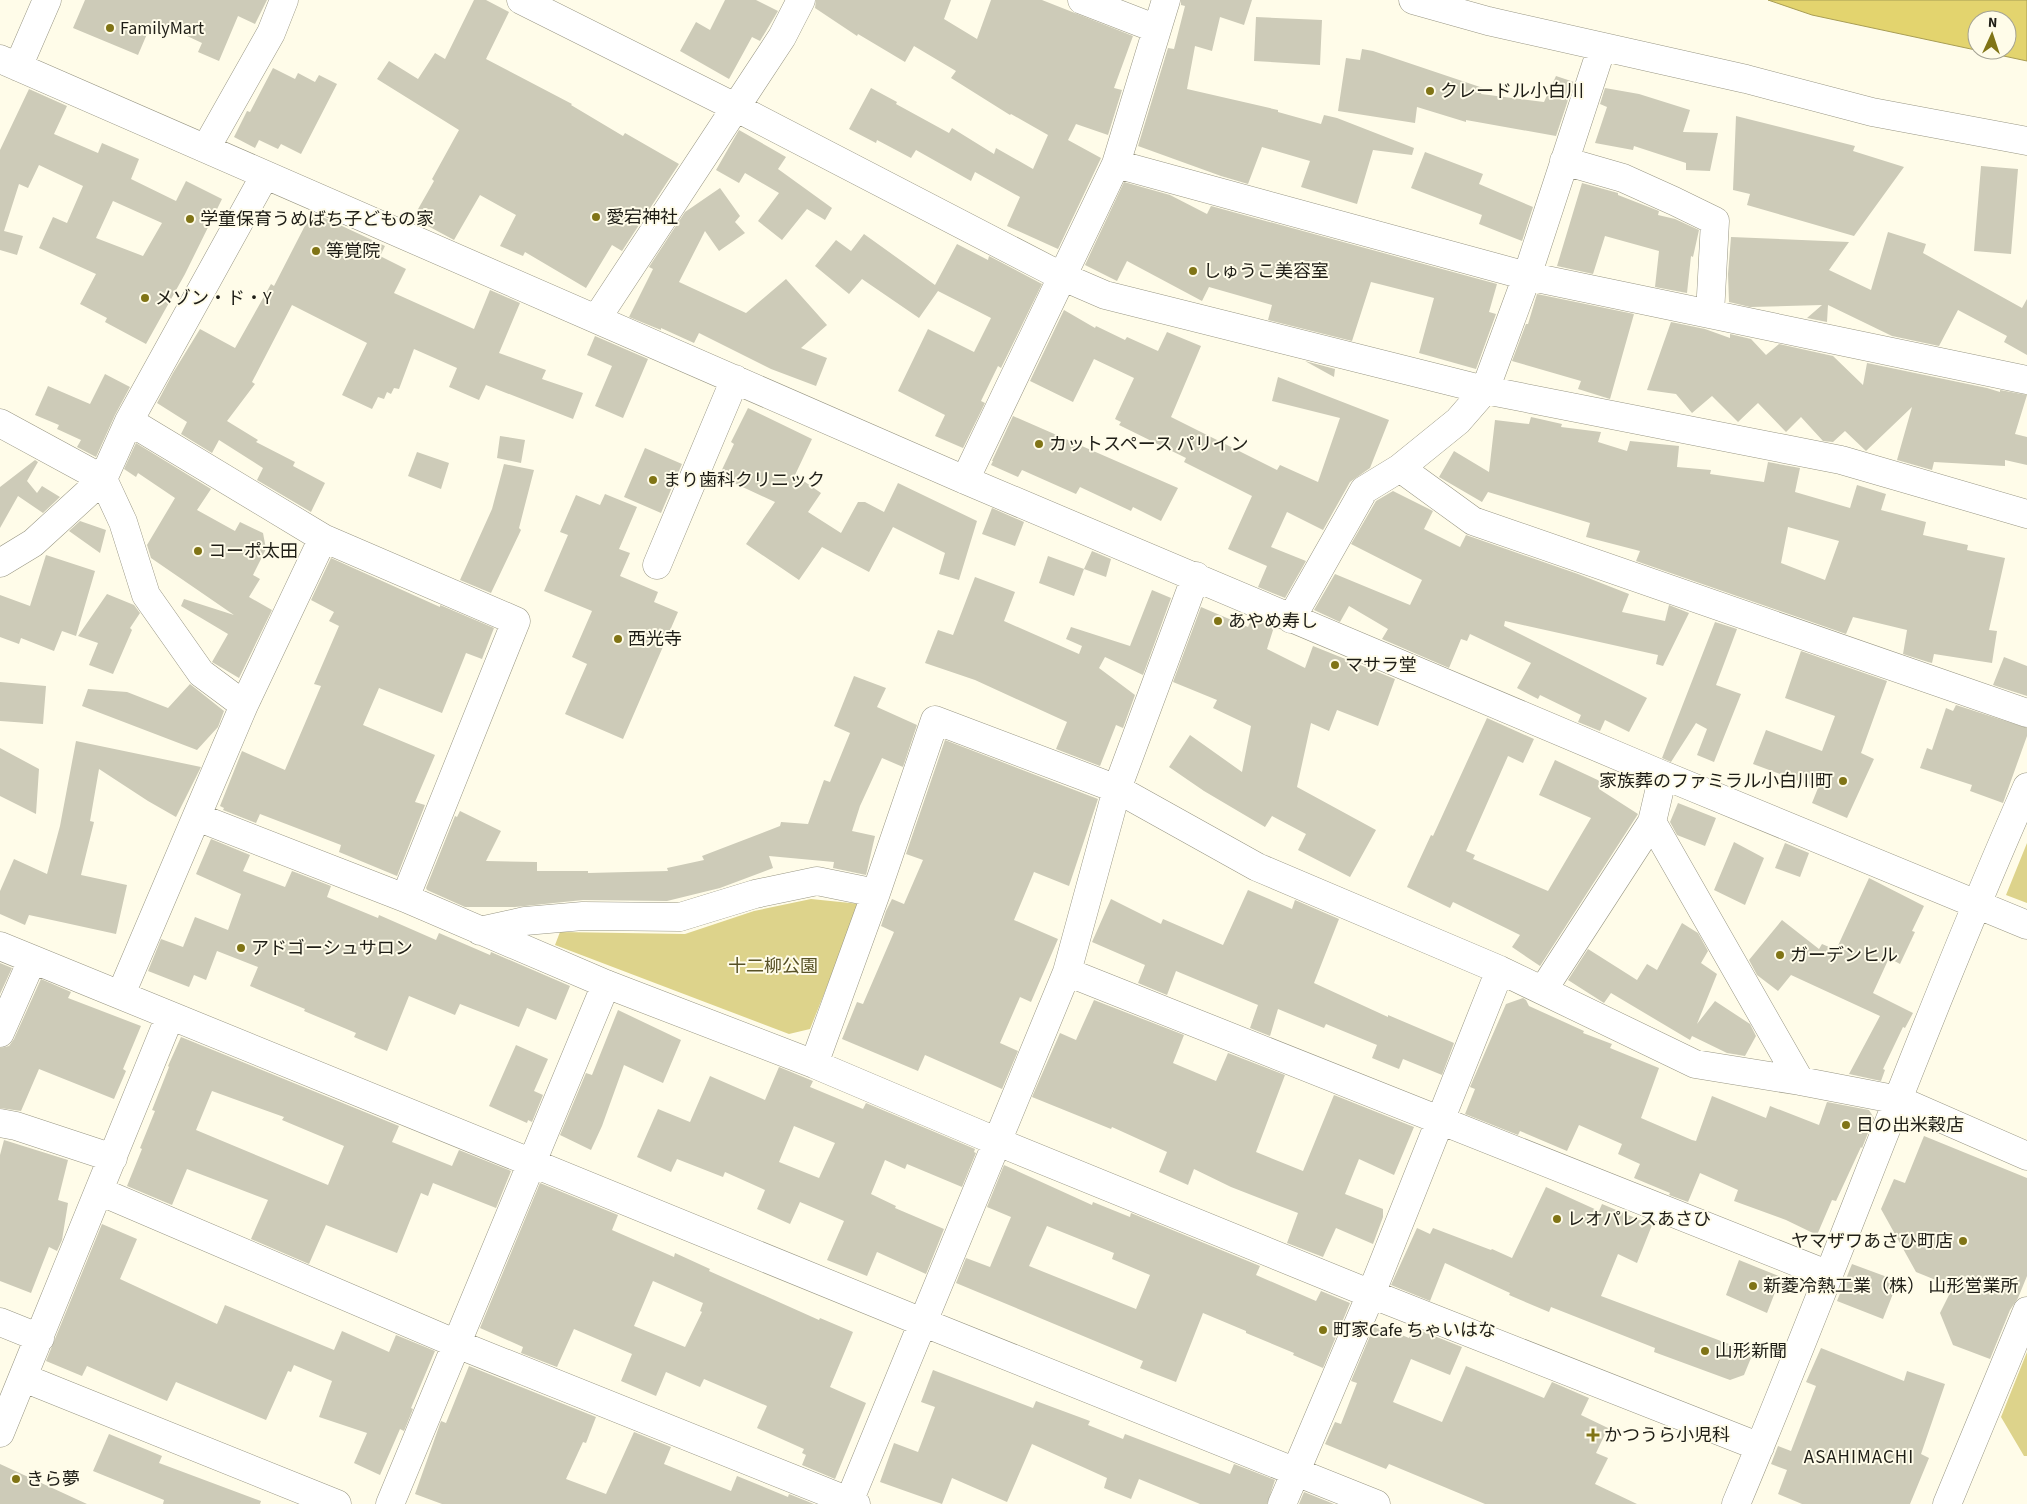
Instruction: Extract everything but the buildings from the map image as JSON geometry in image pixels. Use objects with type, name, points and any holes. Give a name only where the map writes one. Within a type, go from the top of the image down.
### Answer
[{"type":"street","points":[[47,0],[9,63],[965,480],[1196,576],[1291,619],[1663,775],[2027,924]]},
{"type":"street","points":[[206,148],[271,33],[284,0]]},
{"type":"street","points":[[521,0],[735,107],[1061,276],[1105,294],[1485,390],[1841,460],[2027,514]]},
{"type":"street","points":[[597,318],[782,37],[801,0]]},
{"type":"street","points":[[1082,0],[1157,28]]},
{"type":"street","points":[[965,480],[1116,164],[1166,0]]},
{"type":"street","points":[[1413,0],[1488,21],[1746,78],[1872,112],[2027,141]]},
{"type":"street","points":[[1291,619],[1364,490],[1400,468],[1458,421],[1485,390],[1527,276],[1602,47]]},
{"type":"street","points":[[1564,162],[1623,178],[1714,222],[1710,314]]},
{"type":"street","points":[[1116,164],[1527,276],[2027,380]]},
{"type":"street","points":[[0,563],[33,543],[103,480],[129,421],[266,175]]},
{"type":"street","points":[[657,565],[735,379]]},
{"type":"street","points":[[129,421],[323,538],[516,621],[406,898]]},
{"type":"street","points":[[0,423],[103,480],[123,522],[146,594],[201,673],[244,706]]},
{"type":"street","points":[[1400,468],[1473,521],[2027,713]]},
{"type":"street","points":[[121,994],[244,706],[323,538]]},
{"type":"street","points":[[99,1191],[457,1344],[851,1503],[922,1322],[1067,972],[1117,789],[1196,576]]},
{"type":"street","points":[[814,1064],[935,720],[1117,789],[1258,867],[1500,970],[1695,1064],[1800,1081],[1899,1100],[2027,1156]]},
{"type":"street","points":[[1543,990],[1652,822],[1663,775]]},
{"type":"street","points":[[1736,1504],[1976,904],[2027,787]]},
{"type":"street","points":[[197,817],[406,898],[606,984],[814,1064],[998,1142],[1371,1294],[1760,1448]]},
{"type":"street","points":[[1652,822],[1800,1081]]},
{"type":"street","points":[[480,931],[525,921],[583,916],[680,917],[755,894],[817,881],[876,892]]},
{"type":"street","points":[[0,946],[922,1322],[1376,1504]]},
{"type":"street","points":[[0,1033],[32,960]]},
{"type":"street","points":[[1282,1504],[1371,1294],[1500,970]]},
{"type":"street","points":[[1067,972],[1829,1275]]},
{"type":"street","points":[[390,1504],[606,984]]},
{"type":"street","points":[[0,1433],[170,1016]]},
{"type":"street","points":[[0,1123],[16,1126],[113,1158]]},
{"type":"street","points":[[1947,1504],[2027,1311]]},
{"type":"street","points":[[0,1322],[40,1338]]},
{"type":"street","points":[[24,1378],[337,1504]]},
{"type":"green space","points":[[2027,843],[2027,903],[2006,895]]},
{"type":"green space","name":"十二柳公園","points":[[811,899],[860,904],[810,1029],[789,1034],[555,945],[560,932],[685,934],[754,911]]},
{"type":"green space","points":[[2027,1352],[2027,1456],[2024,1456],[2001,1417]]},
{"type":"shaded area","points":[[1768,0],[2027,0],[2027,61],[2017,59],[2017,10],[1967,10],[1967,48],[1812,15]]},
{"type":"place","name":"FamilyMart","points":[[110,28]]},
{"type":"place","name":"クレードル小白川","points":[[1430,91]]},
{"type":"place","name":"愛宕神社","points":[[596,217]]},
{"type":"place","name":"学童保育うめばち子どもの家","points":[[190,219]]},
{"type":"place","name":"等覚院","points":[[316,251]]},
{"type":"place","name":"しゅうこ美容室","points":[[1193,271]]},
{"type":"place","name":"メゾン・ド・Y","points":[[145,298]]},
{"type":"place","name":"カットスペース パリイン","points":[[1039,444]]},
{"type":"place","name":"まり歯科クリニック","points":[[653,480]]},
{"type":"place","name":"コーポ太田","points":[[198,551]]},
{"type":"place","name":"あやめ寿し","points":[[1218,621]]},
{"type":"place","name":"西光寺","points":[[618,639]]},
{"type":"place","name":"マサラ堂","points":[[1335,665]]},
{"type":"place","name":"家族葬のファミラル小白川町","points":[[1843,781]]},
{"type":"place","name":"アドゴーシュサロン","points":[[241,948]]},
{"type":"place","name":"ガーデンヒル","points":[[1780,955]]},
{"type":"place","name":"日の出米穀店","points":[[1846,1125]]},
{"type":"place","name":"レオパレスあさひ","points":[[1557,1219]]},
{"type":"place","name":"ヤマザワあさひ町店","points":[[1963,1241]]},
{"type":"place","name":"新菱冷熱工業（株） 山形営業所","points":[[1753,1286]]},
{"type":"place","name":"町家Cafe ちゃいはな","points":[[1323,1330]]},
{"type":"place","name":"山形新聞","points":[[1705,1351]]},
{"type":"place","name":"かつうら小児科","points":[[1593,1435]]},
{"type":"place","name":"きら夢","points":[[16,1479]]},
{"type":"district","name":"ASAHIMACHI","points":[[1859,1457]]}]
